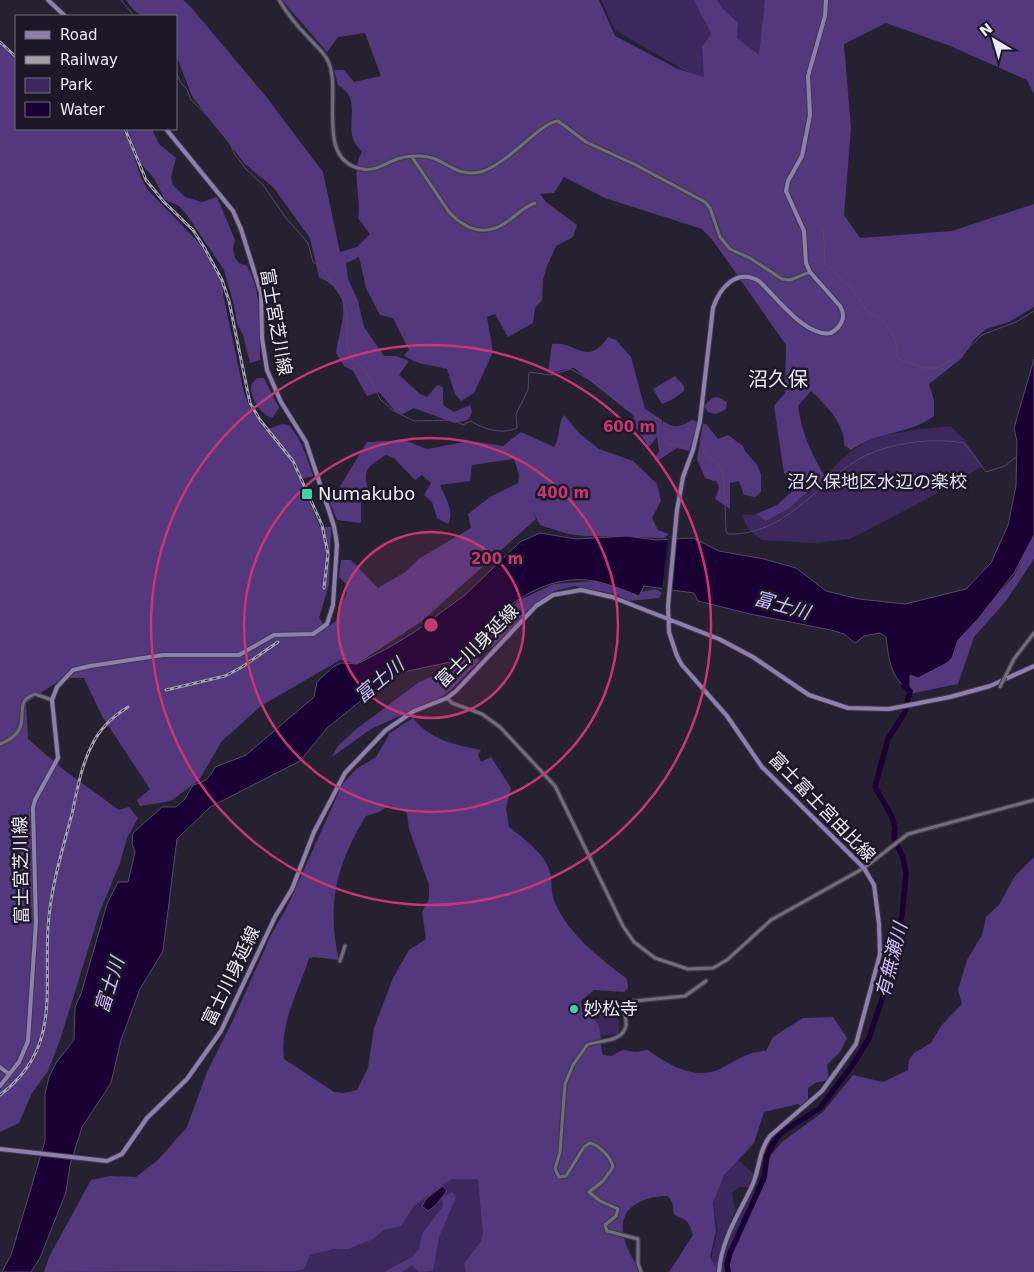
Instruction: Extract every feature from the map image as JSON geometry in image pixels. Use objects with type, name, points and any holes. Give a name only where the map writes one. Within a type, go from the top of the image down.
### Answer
[{"type":"main road","points":[[48,0],[64,15]]},
{"type":"main road","points":[[810,272],[806,263],[804,231],[787,196],[786,186],[802,156],[810,115],[808,76],[825,16],[826,0]]},
{"type":"main road","name":"富士宮芝川線","points":[[0,1086],[19,1062],[28,1041],[36,922],[33,814],[36,800],[58,758],[52,700],[56,687],[73,670],[90,666],[163,655],[231,656],[247,651],[274,635],[313,634],[327,624],[333,605],[337,544],[334,526],[306,442],[281,402],[267,370],[262,338],[261,294],[241,229],[233,211],[167,130]]},
{"type":"main road","name":"富士富士宮由比線","points":[[719,1272],[721,1256],[734,1221],[756,1176],[763,1145],[770,1136],[822,1091],[858,1039],[881,947],[874,885],[864,868],[762,767],[727,716],[682,665],[672,643],[668,619],[676,519],[683,477],[694,450],[700,421],[713,308],[716,298],[728,283],[744,276],[752,277],[759,281],[816,334],[831,333],[842,322],[844,312],[810,272]]},
{"type":"main road","name":"富士川身延線","points":[[0,1150],[100,1160],[113,1160],[122,1154],[147,1118],[187,1079],[222,1031],[275,917],[292,889],[314,832],[345,773],[373,742],[396,722],[414,711],[447,698],[528,613],[554,595],[571,590],[599,592],[735,647],[793,686],[819,700],[848,708],[890,709],[973,692],[1034,666]]},
{"type":"main road","points":[[0,1067],[9,1074]]},
{"type":"street","points":[[279,0],[297,26],[327,58],[331,72],[334,137],[336,147],[345,162],[361,169],[372,170],[401,158],[435,158],[462,173],[484,171],[520,148],[548,122],[558,121],[586,142],[636,165],[705,202],[710,208],[720,236],[730,249],[750,258],[782,279],[790,280],[810,272]]},
{"type":"street","points":[[412,157],[450,212],[457,220],[472,229],[494,229],[535,203]]},
{"type":"street","points":[[1000,687],[1014,659],[1034,633]]},
{"type":"street","points":[[0,744],[15,737],[21,729],[22,708],[26,699],[35,694],[52,700]]},
{"type":"street","points":[[447,698],[452,703],[471,709],[493,722],[555,786],[628,934],[655,958],[688,969],[713,968],[727,960],[771,920],[864,868],[902,838],[913,832],[1034,800]]},
{"type":"street","points":[[340,961],[345,946]]},
{"type":"street","points":[[640,1272],[638,1239],[606,1231],[605,1225],[616,1216],[618,1209],[600,1201],[589,1192],[610,1172],[613,1167],[612,1162],[599,1147],[590,1143],[584,1147],[566,1176],[559,1177],[555,1172],[564,1114],[565,1084],[573,1065],[587,1045],[611,1040],[621,1034],[626,1026],[624,1002],[685,996],[706,981]]},
{"type":"green space","points":[[601,0],[772,0],[761,58],[708,84],[615,30]]},
{"type":"green space","name":"沼久保地区水辺の楽校","points":[[950,426],[965,440],[983,466],[923,501],[850,539],[812,543],[762,540],[748,529],[742,515],[756,514],[767,521],[806,494],[842,459],[863,444],[893,434]]},
{"type":"green space","points":[[610,1002],[619,1021],[619,1034],[588,1037],[592,1019],[600,1019],[595,1007]]},
{"type":"green space","points":[[474,1159],[500,1272],[240,1272]]},
{"type":"green space","points":[[737,1159],[754,1174],[749,1187],[740,1187],[732,1193],[735,1211],[720,1253],[719,1272],[712,1264],[712,1254],[717,1233],[714,1203],[722,1179]]},
{"type":"green space","points":[[761,1185],[739,1226],[728,1272],[720,1272],[734,1224],[740,1211],[753,1191]]},
{"type":"shaded area","points":[[126,0],[183,0],[189,5],[264,94],[323,172],[340,252],[357,247],[370,234],[358,218],[357,168],[362,152],[353,139],[352,109],[349,96],[338,85],[334,70],[344,70],[354,82],[381,76],[365,33],[338,37],[327,52],[282,0],[599,0],[615,36],[678,69],[704,77],[702,47],[711,34],[695,0],[717,0],[722,8],[738,23],[737,38],[759,55],[765,0],[1034,0],[1034,94],[1027,80],[948,45],[886,23],[844,44],[851,128],[844,215],[860,238],[952,231],[1034,204],[1034,307],[1009,322],[986,329],[973,341],[962,358],[929,384],[934,400],[934,416],[914,427],[872,439],[851,450],[844,445],[842,430],[834,415],[811,391],[798,406],[808,443],[825,477],[788,509],[766,521],[756,514],[777,505],[798,486],[784,473],[774,406],[785,393],[786,345],[714,242],[702,229],[605,198],[564,177],[554,193],[540,194],[546,202],[577,225],[573,237],[556,246],[547,266],[543,280],[542,300],[535,308],[533,323],[508,337],[495,314],[487,317],[493,352],[474,393],[461,401],[455,394],[447,369],[419,363],[404,355],[409,350],[393,318],[380,315],[366,288],[359,257],[346,263],[348,279],[358,301],[364,327],[384,356],[396,356],[409,361],[399,375],[420,394],[427,397],[437,385],[443,387],[443,405],[454,412],[470,405],[472,412],[468,420],[454,423],[414,408],[402,414],[395,411],[379,392],[367,396],[353,371],[344,366],[336,353],[343,310],[338,292],[331,284],[319,277],[310,238],[273,187],[245,164],[192,96],[178,60],[178,15],[142,15],[131,7]]},
{"type":"shaded area","points":[[0,44],[15,59],[15,130],[123,130],[129,140],[141,178],[148,190],[200,244],[223,284],[223,294],[244,393],[250,408],[265,430],[282,424],[289,425],[294,431],[304,449],[313,476],[300,479],[320,527],[331,527],[329,584],[319,618],[326,628],[336,621],[340,600],[346,597],[347,585],[339,577],[341,560],[351,560],[378,588],[405,572],[420,558],[471,528],[468,514],[490,497],[518,483],[519,475],[514,459],[472,465],[470,481],[440,485],[450,510],[448,524],[437,518],[432,502],[424,495],[431,483],[422,475],[415,480],[394,458],[386,455],[374,462],[366,473],[368,491],[361,503],[361,523],[337,520],[330,503],[367,442],[404,440],[427,449],[470,441],[503,446],[521,432],[554,447],[564,415],[579,433],[599,449],[633,461],[657,484],[661,501],[652,518],[658,530],[669,534],[664,538],[568,534],[540,525],[533,512],[536,519],[422,621],[357,664],[340,660],[261,706],[222,741],[199,780],[171,801],[140,806],[137,800],[150,789],[102,716],[84,678],[63,678],[26,703],[28,739],[64,770],[119,810],[129,807],[138,818],[127,838],[120,863],[100,911],[60,1040],[48,1071],[32,1093],[19,1123],[0,1132]]},
{"type":"shaded area","points":[[127,130],[152,130],[159,144],[176,158],[171,177],[173,185],[185,197],[202,202],[217,197],[235,240],[233,248],[235,258],[239,263],[247,266],[256,288],[259,312],[260,360],[250,363],[243,335],[237,324],[234,305],[224,270],[187,215],[179,206],[165,200],[154,178],[141,164]]},
{"type":"shaded area","points":[[608,337],[616,340],[631,357],[645,409],[662,420],[662,426],[663,421],[675,426],[681,426],[692,420],[697,422],[697,432],[689,451],[677,448],[659,460],[654,460],[659,451],[657,437],[649,447],[636,428],[630,425],[634,416],[574,368],[548,373],[552,344],[561,344],[588,352],[594,351],[601,346]]},
{"type":"shaded area","points":[[675,376],[684,386],[684,391],[662,404],[653,389]]},
{"type":"shaded area","points":[[257,378],[264,378],[279,408],[272,418],[260,409],[252,395],[251,385]]},
{"type":"shaded area","points":[[718,397],[727,402],[726,409],[716,414],[708,412],[704,406],[712,398]]},
{"type":"shaded area","points":[[703,424],[706,424],[718,439],[728,435],[743,446],[757,465],[761,474],[761,492],[755,497],[744,495],[739,481],[730,483],[730,509],[715,499],[719,488],[717,482],[705,478],[697,459]]},
{"type":"shaded area","points":[[1034,533],[1034,559],[1006,601],[974,637],[958,684],[909,694],[910,675],[955,652],[958,640],[1014,576]]},
{"type":"shaded area","points":[[594,581],[642,592],[655,589],[662,593],[659,598],[629,601],[615,594],[575,586],[554,591],[539,601],[492,647],[483,642],[473,655],[480,660],[451,690],[438,699],[371,729],[332,757],[337,747],[354,731],[419,682],[442,672],[457,661],[473,642],[520,600],[554,584]]},
{"type":"shaded area","points":[[413,718],[427,732],[435,736],[481,750],[478,755],[481,762],[491,757],[511,788],[506,808],[509,827],[532,846],[546,863],[550,873],[553,899],[561,915],[586,945],[627,979],[628,988],[624,992],[594,990],[581,1001],[582,1010],[590,1015],[598,1025],[603,1055],[611,1056],[623,1050],[636,1052],[648,1050],[664,1061],[682,1069],[701,1073],[720,1069],[748,1055],[766,1051],[773,1037],[803,1018],[833,1017],[847,1038],[840,1052],[827,1065],[829,1080],[815,1083],[808,1088],[808,1102],[802,1107],[798,1104],[764,1112],[754,1143],[724,1175],[713,1203],[716,1231],[710,1257],[718,1272],[669,1272],[693,1235],[687,1222],[674,1215],[672,1202],[668,1196],[650,1198],[637,1204],[628,1211],[624,1221],[623,1232],[626,1245],[642,1272],[466,1272],[464,1264],[481,1241],[483,1234],[478,1179],[452,1179],[414,1206],[401,1226],[384,1230],[373,1239],[348,1249],[333,1249],[310,1255],[304,1269],[294,1271],[44,1272],[49,1257],[91,1180],[110,1176],[136,1177],[158,1160],[187,1127],[207,1072],[235,1016],[271,935],[288,905],[342,785],[356,769],[376,757],[390,733]],"holes":[[[390,805],[407,813],[409,829],[429,885],[429,899],[422,912],[426,939],[409,950],[393,978],[374,1028],[368,1068],[357,1090],[344,1093],[334,1092],[284,1059],[283,1046],[287,1020],[309,958],[339,960],[335,940],[334,903],[341,868],[356,833],[366,816],[379,812]]]},
{"type":"shaded area","points":[[1034,857],[1034,1272],[728,1272],[739,1226],[750,1203],[756,1197],[771,1155],[782,1142],[823,1112],[853,1075],[883,1082],[908,1070],[909,1060],[914,1053],[931,1043],[941,1026],[962,1004],[958,990],[967,960],[982,935],[986,917],[999,905],[1015,876]]},
{"type":"shaded area","points":[[452,1192],[456,1197],[439,1237],[433,1271],[419,1272],[412,1265],[402,1272],[384,1272],[412,1257],[419,1249],[422,1234],[443,1206],[442,1198]]},
{"type":"water","name":"富士川","points":[[1034,359],[1034,535],[1014,573],[978,619],[958,640],[952,658],[947,663],[918,678],[910,675],[910,691],[903,686],[894,674],[886,637],[880,633],[864,636],[855,643],[844,634],[831,630],[750,614],[698,601],[694,593],[644,586],[639,596],[599,582],[577,580],[556,583],[536,590],[517,600],[483,629],[455,661],[394,674],[327,728],[300,761],[210,807],[177,839],[163,951],[140,989],[121,1040],[111,1083],[82,1127],[70,1165],[66,1192],[40,1258],[31,1272],[2,1272],[11,1255],[45,1141],[45,1094],[49,1077],[56,1063],[74,1040],[75,1007],[81,994],[107,904],[118,882],[128,882],[135,852],[132,844],[133,833],[162,807],[176,807],[185,799],[193,785],[207,779],[215,767],[246,755],[314,697],[317,682],[333,667],[341,663],[357,664],[413,633],[465,595],[520,542],[540,533],[576,539],[627,536],[656,540],[693,538],[719,551],[764,559],[796,568],[826,591],[859,599],[905,604],[966,589],[991,563],[1008,525],[1016,486],[1017,441],[1014,428]]},
{"type":"water","points":[[443,1186],[447,1191],[435,1206],[428,1211],[422,1206],[427,1198]]},
{"type":"pier","points":[[675,536],[670,592],[662,591],[668,537]]},
{"type":"waterway","points":[[121,0],[133,15]]},
{"type":"waterway","points":[[178,76],[187,89],[191,100],[230,143],[234,153],[245,168],[263,185],[286,218],[308,243],[313,262],[323,268],[343,300],[347,314],[347,347],[353,360],[364,369],[380,399],[392,410],[414,421],[454,420],[463,425],[470,421],[493,430],[511,430],[517,428],[516,414],[528,390],[529,372],[550,375],[571,369],[590,380],[649,424],[667,443],[686,447]]},
{"type":"waterway","points":[[823,227],[825,264],[852,289],[868,312],[882,320],[891,331],[897,345],[897,358],[923,368],[937,368],[962,354],[982,335],[1016,322],[1034,311]]},
{"type":"waterway","points":[[703,452],[719,464],[724,478],[726,531],[728,534],[748,532],[766,527],[783,518],[859,459],[870,453],[896,445],[924,441],[964,443],[986,472],[1005,466],[1017,456]]},
{"type":"waterway","name":"有無瀬川","points":[[728,1272],[727,1264],[730,1253],[764,1178],[767,1156],[772,1145],[781,1133],[820,1108],[854,1063],[869,1038],[894,963],[890,951],[902,916],[906,873],[903,858],[894,838],[895,828],[892,817],[875,787],[888,739],[905,712],[910,691],[904,686]]},
{"type":"railway","points":[[0,42],[15,56]]},
{"type":"railway","points":[[125,130],[146,180],[164,202],[193,230],[222,280],[229,301],[250,403],[260,420],[293,461],[322,525],[328,554],[324,588]]},
{"type":"railway","points":[[166,690],[225,676],[242,667],[278,642]]},
{"type":"railway","points":[[0,1095],[19,1077],[33,1059],[41,1039],[47,997],[47,952],[51,899],[85,761],[95,739],[103,728],[128,707]]},
{"type":"place","name":"Numakubo","points":[[307,494]]},
{"type":"place","name":"妙松寺","points":[[574,1009]]},
{"type":"district","name":"沼久保","points":[[778,379]]}]
